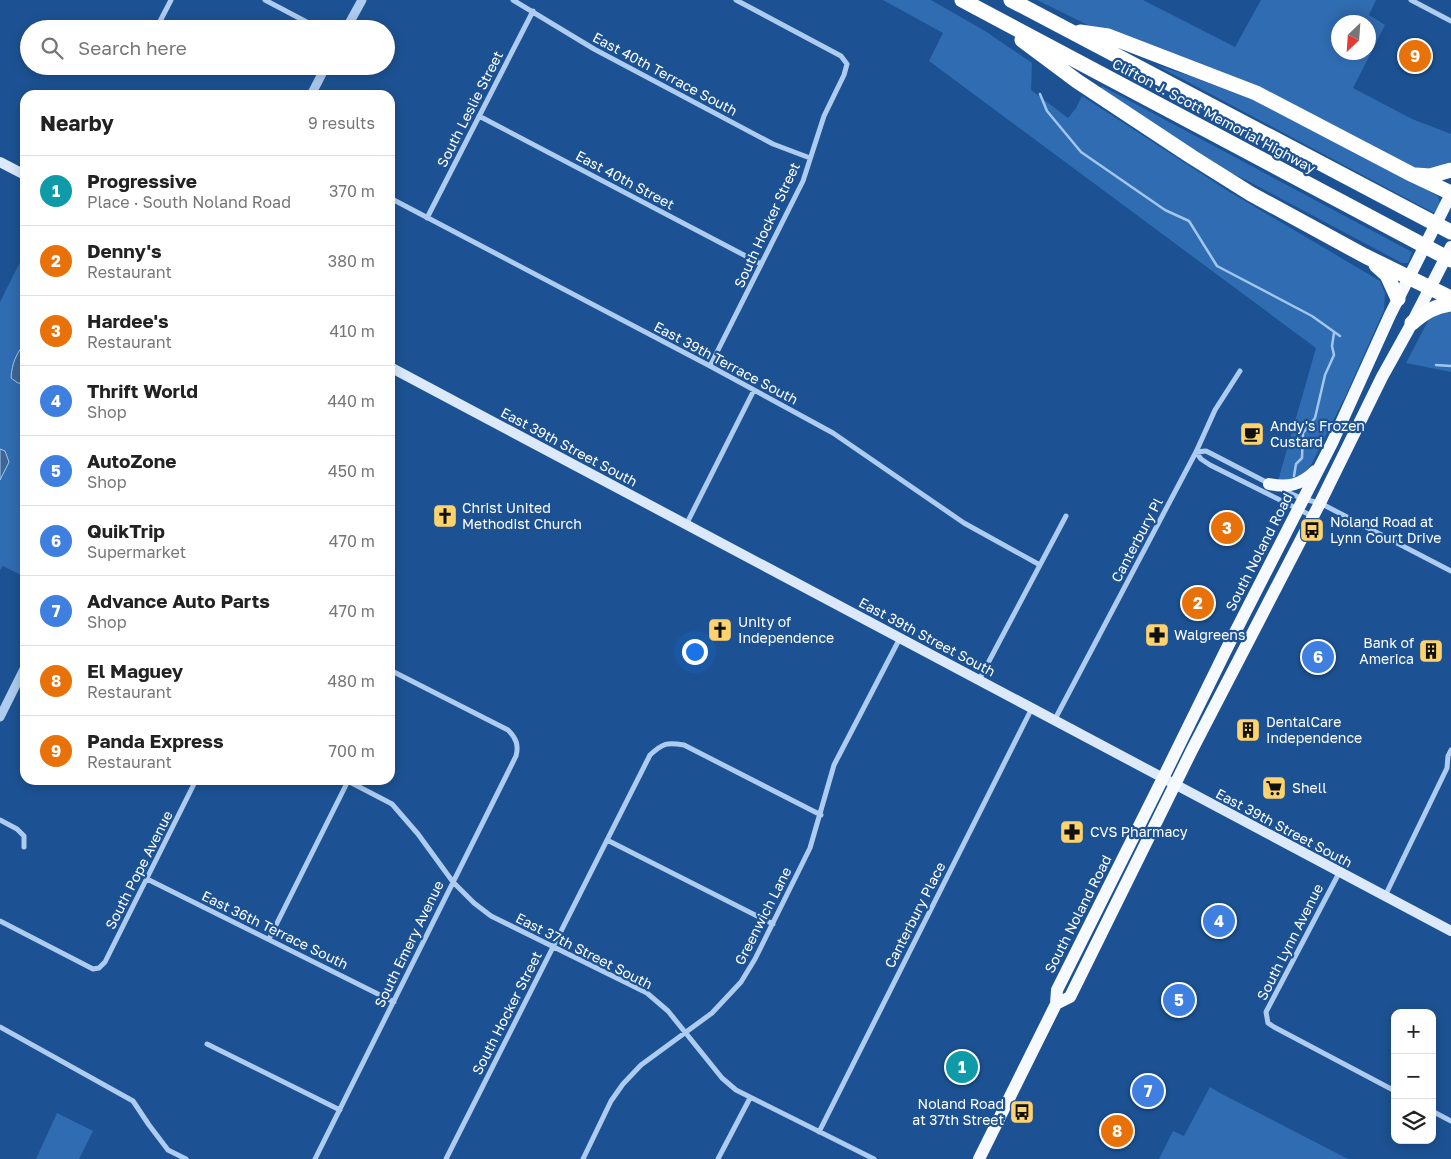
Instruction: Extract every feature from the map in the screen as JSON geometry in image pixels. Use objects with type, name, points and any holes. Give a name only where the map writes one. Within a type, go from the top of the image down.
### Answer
[{"type":"highway","name":"Clifton J. Scott Memorial Highway","points":[[962,0],[1451,260]]},
{"type":"highway","name":"Clifton J. Scott Memorial Highway","points":[[1011,0],[1451,232]]},
{"type":"highway","points":[[984,12],[1077,81],[1251,194],[1365,256],[1412,271],[1433,282],[1451,298]]},
{"type":"highway","points":[[1066,29],[1108,36],[1256,93],[1451,194]]},
{"type":"highway","points":[[1413,175],[1430,176],[1451,170]]},
{"type":"highway","points":[[1365,256],[1387,275],[1398,299]]},
{"type":"highway","points":[[1412,323],[1427,311],[1440,305],[1451,304]]},
{"type":"main road","points":[[0,163],[20,173]]},
{"type":"main road","name":"South Noland Road","points":[[979,1159],[1056,1004],[1057,990],[1319,468],[1398,299],[1451,194]]},
{"type":"main road","name":"South Noland Road","points":[[1056,1004],[1070,997],[1192,750],[1320,503],[1382,377],[1451,247]]},
{"type":"main road","name":"East 39th Street South","points":[[395,370],[1451,932]]},
{"type":"main road","points":[[1269,484],[1281,486],[1296,485],[1308,478],[1319,468]]},
{"type":"main road","points":[[1109,886],[1122,893]]},
{"type":"street","points":[[161,20],[171,0]]},
{"type":"street","points":[[265,0],[303,20]]},
{"type":"street","points":[[351,20],[362,0]]},
{"type":"street","name":"East 40th Terrace South","points":[[513,0],[594,49],[772,144],[810,158]]},
{"type":"street","name":"South Hocker Street","points":[[710,366],[803,181],[824,116],[844,75],[847,64],[841,56],[736,0]]},
{"type":"street","points":[[1411,0],[1451,21]]},
{"type":"street","name":"South Leslie Street","points":[[426,218],[533,11]]},
{"type":"street","points":[[314,90],[321,75]]},
{"type":"street","name":"East 40th Street","points":[[478,116],[761,264]]},
{"type":"street","name":"East 39th Terrace South","points":[[395,201],[710,366],[833,433],[964,523],[1040,565]]},
{"type":"street","name":"Canterbury Pl","points":[[1054,721],[1196,452],[1215,410],[1240,371]]},
{"type":"street","points":[[685,525],[754,390]]},
{"type":"street","points":[[1313,516],[1301,504],[1269,484],[1206,451],[1196,452],[1201,459],[1210,465],[1301,504],[1320,503],[1451,571]]},
{"type":"street","points":[[978,680],[1066,516]]},
{"type":"street","name":"Greenwich Lane","points":[[583,1159],[611,1101],[623,1084],[641,1065],[712,1013],[742,982],[810,848],[834,765],[900,638]]},
{"type":"street","name":"South Emery Avenue","points":[[315,1159],[518,749],[516,738],[508,730],[395,673]]},
{"type":"street","points":[[0,718],[20,677]]},
{"type":"street","name":"Canterbury Place","points":[[819,1132],[1032,708]]},
{"type":"street","name":"South Hocker Street","points":[[446,1159],[650,755],[661,746],[670,743],[684,745],[821,814]]},
{"type":"street","points":[[1384,896],[1447,768],[1451,750]]},
{"type":"street","name":"South Pope Avenue","points":[[0,921],[93,969],[99,968],[105,962],[194,785]]},
{"type":"street","points":[[269,939],[345,785]]},
{"type":"street","name":"East 37th Street South","points":[[356,785],[392,804],[418,834],[453,882],[474,903],[491,916],[647,993],[668,1011],[722,1078],[736,1090],[874,1159]]},
{"type":"street","points":[[0,820],[18,829],[24,836],[24,847]]},
{"type":"street","points":[[607,840],[773,924]]},
{"type":"street","name":"South Lynn Avenue","points":[[1339,873],[1266,1012],[1268,1023],[1391,1089]]},
{"type":"street","name":"East 36th Terrace South","points":[[147,879],[394,1002]]},
{"type":"street","points":[[0,1027],[133,1101],[168,1150],[186,1159]]},
{"type":"street","points":[[207,1044],[340,1110]]},
{"type":"street","points":[[718,1159],[750,1098]]},
{"type":"street","points":[[1436,1113],[1451,1120]]},
{"type":"shaded area","points":[[883,0],[931,0],[985,31],[1032,63],[1031,90],[1068,118],[1082,96],[1228,191],[1380,281],[1385,293],[1384,310],[1347,393],[1311,465],[1298,479],[1278,481],[1316,348],[929,61],[943,33]]},
{"type":"shaded area","points":[[1037,0],[1143,0],[1235,47],[1261,0],[1376,0],[1369,15],[1331,15],[1331,60],[1367,60],[1353,88],[1412,119],[1451,134],[1451,161],[1441,166],[1430,168],[1410,166],[1267,91],[1098,30]]},
{"type":"shaded area","points":[[1376,19],[1385,25],[1376,43]]},
{"type":"shaded area","points":[[1156,65],[1266,105],[1438,196],[1440,203],[1434,213]]},
{"type":"shaded area","points":[[1102,86],[1412,252],[1408,263],[1402,263],[1246,180],[1205,161],[1099,91]]},
{"type":"shaded area","points":[[20,262],[20,574],[3,566],[0,570],[0,302]]},
{"type":"shaded area","points":[[1451,311],[1451,372],[1406,363],[1433,315]]},
{"type":"shaded area","points":[[20,350],[20,383],[11,378],[12,368]]},
{"type":"shaded area","points":[[0,449],[5,451],[9,462],[0,480]]},
{"type":"shaded area","points":[[1210,1087],[1348,1159],[1159,1159],[1173,1131],[1184,1136]]},
{"type":"shaded area","points":[[57,1113],[93,1131],[79,1159],[36,1159]]},
{"type":"waterway","points":[[1040,94],[1047,111],[1081,152],[1165,210],[1189,221],[1217,266],[1312,316],[1340,336]]},
{"type":"waterway","points":[[1294,476],[1296,464],[1302,458],[1303,433],[1315,418],[1325,375],[1334,355],[1332,346],[1334,333]]},
{"type":"waterway","points":[[1436,365],[1451,366]]},
{"type":"place","name":"Panda Express","points":[[1415,56]]},
{"type":"place","name":"Andy's Frozen Custard","points":[[1252,434]]},
{"type":"place","name":"Christ United Methodist Church","points":[[445,516]]},
{"type":"place","name":"Hardee's","points":[[1227,528]]},
{"type":"place","name":"Noland Road at Lynn Court Drive","points":[[1312,530]]},
{"type":"place","name":"Denny's","points":[[1198,603]]},
{"type":"place","name":"Unity of Independence","points":[[720,630]]},
{"type":"place","name":"Walgreens","points":[[1157,635]]},
{"type":"place","name":"Bank of America","points":[[1431,651]]},
{"type":"place","name":"QuikTrip","points":[[1318,657]]},
{"type":"place","name":"DentalCare Independence","points":[[1248,730]]},
{"type":"place","name":"Shell","points":[[1274,788]]},
{"type":"place","name":"CVS Pharmacy","points":[[1072,832]]},
{"type":"place","name":"Thrift World","points":[[1219,921]]},
{"type":"place","name":"AutoZone","points":[[1179,1000]]},
{"type":"place","name":"Progressive","points":[[962,1067]]},
{"type":"place","name":"Advance Auto Parts","points":[[1148,1091]]},
{"type":"place","name":"Noland Road at 37th Street","points":[[1022,1112]]},
{"type":"place","name":"El Maguey","points":[[1117,1131]]}]
